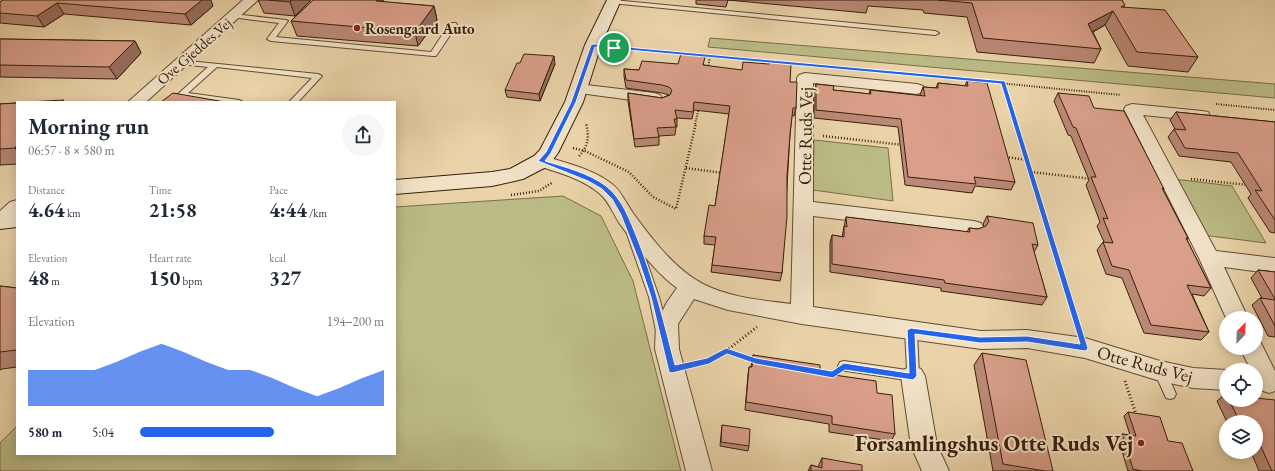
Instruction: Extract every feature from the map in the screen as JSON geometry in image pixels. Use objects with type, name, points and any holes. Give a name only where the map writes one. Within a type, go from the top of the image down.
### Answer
[{"type":"street","name":"Ove Gjeddes Vej","points":[[137,101],[251,0]]},
{"type":"street","points":[[396,187],[492,179],[516,174],[541,161],[548,153],[562,128],[578,89],[593,45],[613,1]]},
{"type":"street","name":"Otte Ruds Vej","points":[[802,315],[805,78],[921,82]]},
{"type":"street","points":[[578,89],[662,99]]},
{"type":"street","points":[[1215,111],[1132,109],[1209,258],[1234,311]]},
{"type":"street","points":[[541,161],[567,169],[590,179],[604,188],[614,198],[648,247],[690,287],[675,308],[667,324],[669,359],[698,471]]},
{"type":"street","name":"Otte Ruds Vej","points":[[804,208],[974,228]]},
{"type":"street","points":[[1209,258],[1275,266]]},
{"type":"street","name":"Otte Ruds Vej","points":[[690,287],[714,297],[742,305],[770,310],[980,340],[1027,339],[1085,348],[1193,378],[1219,380]]},
{"type":"street","points":[[1255,355],[1267,383]]},
{"type":"street","points":[[913,376],[924,446],[936,471]]},
{"type":"lane","points":[[613,1],[936,33]]},
{"type":"lane","points":[[233,16],[284,21],[271,39],[433,54],[453,25]]},
{"type":"lane","points":[[182,62],[318,76],[294,101]]},
{"type":"lane","points":[[174,101],[216,65]]},
{"type":"lane","points":[[181,95],[230,101]]},
{"type":"lane","points":[[625,215],[654,297],[669,359]]},
{"type":"lane","points":[[844,366],[913,376],[911,330]]},
{"type":"lane","points":[[1160,370],[1170,394]]},
{"type":"path","points":[[593,45],[801,64]]},
{"type":"path","points":[[707,70],[710,56]]},
{"type":"path","points":[[921,82],[1003,82],[1127,96]]},
{"type":"path","points":[[1003,82],[1085,348]]},
{"type":"path","points":[[553,144],[585,150],[629,172],[653,197],[676,209],[700,105]]},
{"type":"path","points":[[1215,111],[1275,110]]},
{"type":"path","points":[[805,134],[904,145]]},
{"type":"path","points":[[1004,157],[1027,160]]},
{"type":"path","points":[[686,168],[725,173]]},
{"type":"path","points":[[1031,172],[1094,180]]},
{"type":"path","points":[[1167,176],[1252,186]]},
{"type":"path","points":[[669,359],[709,361],[726,351],[765,321],[770,310]]},
{"type":"path","points":[[726,351],[756,361]]},
{"type":"path","points":[[1116,356],[1137,417]]},
{"type":"path","points":[[810,370],[833,374],[844,366]]},
{"type":"green space","points":[[710,38],[1275,84],[1275,98],[708,47]]},
{"type":"green space","points":[[814,140],[888,148],[893,201],[813,190]]},
{"type":"green space","points":[[1174,179],[1232,186],[1266,243],[1202,235]]},
{"type":"green space","points":[[563,196],[601,216],[633,281],[681,471],[0,471],[0,443],[16,427],[16,455],[396,455],[396,207]]},
{"type":"building","points":[[3,0],[202,0],[185,14],[57,3],[37,16],[0,13],[0,2]]},
{"type":"building","points":[[269,0],[291,0],[290,2]]},
{"type":"building","points":[[313,0],[377,0],[376,1],[434,6],[415,32],[291,21]]},
{"type":"building","points":[[938,0],[1122,0],[1125,5],[1121,7],[1165,10],[1198,57],[1137,52],[1113,11],[1088,24],[1101,49],[983,38],[972,3]]},
{"type":"building","points":[[0,39],[135,41],[109,67],[0,65]]},
{"type":"building","points":[[524,54],[554,56],[539,94],[505,90],[517,63],[520,63]]},
{"type":"building","points":[[681,54],[705,57],[703,65],[742,70],[743,62],[791,64],[790,82],[797,82],[796,108],[793,108],[790,134],[787,176],[787,216],[782,273],[712,265],[716,237],[704,236],[709,205],[715,206],[730,106],[694,102],[693,112],[675,110],[677,119],[674,119],[676,127],[657,128],[659,137],[634,139],[628,93],[662,98],[670,95],[672,90],[669,87],[662,85],[626,80],[624,69],[639,70],[642,61],[678,64]]},
{"type":"building","points":[[967,81],[987,83],[1015,182],[974,177],[976,184],[908,177],[901,119],[816,110],[816,84],[834,86],[833,90],[871,94],[870,90],[925,96],[923,87],[938,88],[938,83],[968,86]]},
{"type":"building","points":[[173,93],[219,101],[162,101]]},
{"type":"building","points":[[1058,93],[1089,96],[1094,108],[1124,111],[1164,189],[1162,188],[1188,238],[1186,238],[1211,288],[1187,285],[1209,332],[1151,325],[1129,270],[1112,266],[1103,242],[1113,243],[1103,218],[1108,219],[1091,177],[1096,177],[1076,128],[1073,127]]},
{"type":"building","points":[[16,103],[15,148],[0,149],[0,104]]},
{"type":"building","points":[[1176,112],[1275,122],[1275,220],[1255,190],[1262,191],[1238,153],[1185,148],[1174,129],[1186,130]]},
{"type":"building","points":[[987,216],[1033,223],[1038,245],[1032,244],[1047,297],[945,283],[944,280],[832,264],[832,235],[844,237],[844,226],[847,227],[846,217],[970,232],[969,228],[978,229],[986,226],[989,221]]},
{"type":"building","points":[[1258,270],[1275,272],[1275,299]]},
{"type":"building","points":[[0,286],[16,288],[16,350],[0,352]]},
{"type":"building","points":[[1260,298],[1275,300],[1275,326]]},
{"type":"building","points":[[982,353],[1026,360],[1053,471],[1003,464]]},
{"type":"building","points":[[753,355],[820,365],[820,373],[876,381],[877,393],[892,395],[895,434],[832,424],[832,416],[746,402],[749,367],[752,367]]},
{"type":"building","points":[[1263,399],[1275,400],[1275,471],[1272,471],[1263,451],[1263,415],[1236,415],[1232,407],[1263,407]]},
{"type":"building","name":"Forsamlingshus Otte Ruds Vej","points":[[1128,412],[1160,417],[1168,441],[1182,443],[1193,471],[1142,471],[1133,469],[1122,434],[1136,436]]},
{"type":"building","points":[[722,425],[750,429],[749,446],[721,442]]},
{"type":"building","points":[[822,458],[862,465],[862,471],[811,471],[811,465],[822,468]]},
{"type":"place","name":"Rosengaard Auto","points":[[357,28]]},
{"type":"place","name":"Forsamlingshus Otte Ruds Vej","points":[[1141,443]]},
{"type":"route","points":[[593,45],[614,48],[1003,82],[1085,348],[1027,339],[980,340],[911,330],[913,376],[844,366],[833,374],[756,361],[726,351],[709,361],[672,369],[654,297],[625,215],[614,198],[604,188],[590,179],[567,169],[541,161],[548,153],[562,128],[574,102],[593,45]]}]
